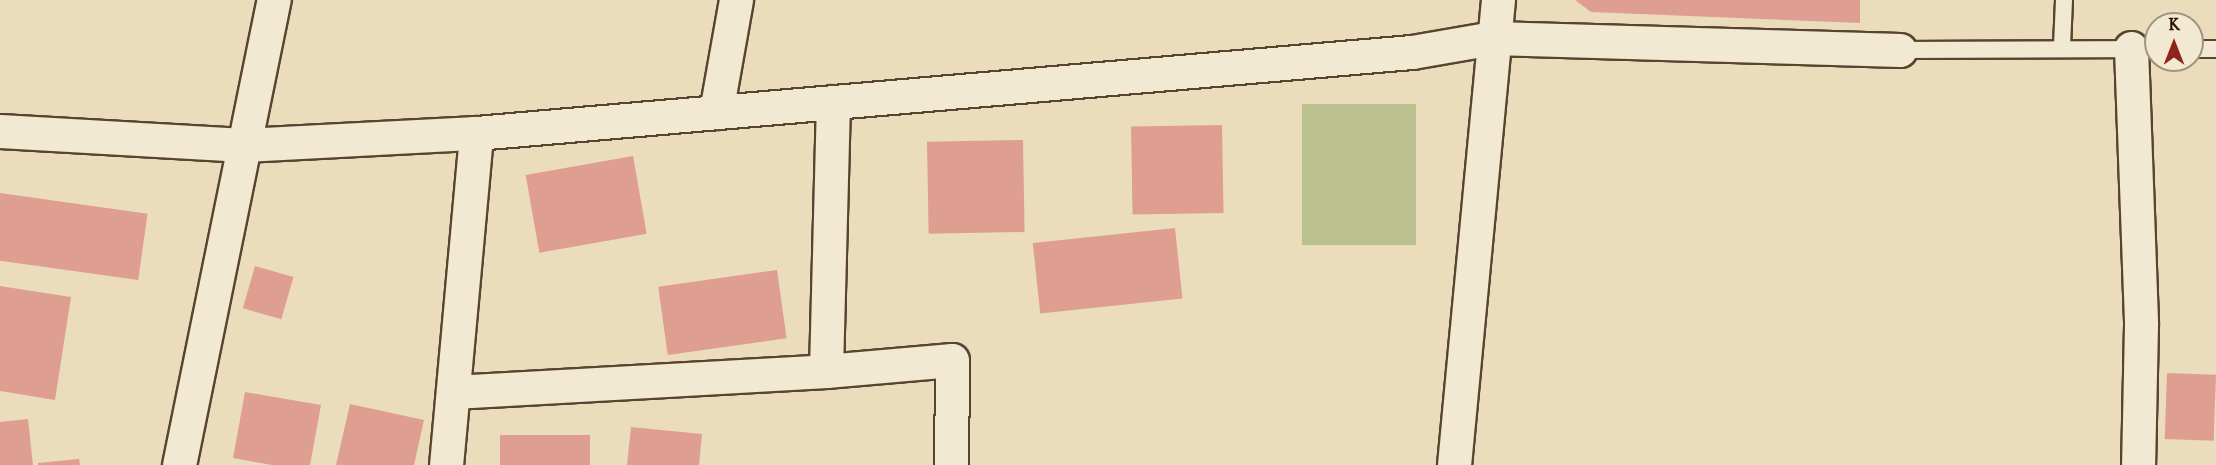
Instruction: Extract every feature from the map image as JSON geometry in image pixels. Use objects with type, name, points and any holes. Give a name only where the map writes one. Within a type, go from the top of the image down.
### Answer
[{"type":"street","points":[[179,465],[274,0]]},
{"type":"street","points":[[716,112],[736,0]]},
{"type":"street","points":[[1454,465],[1498,0]]},
{"type":"street","points":[[0,131],[244,145],[476,133],[1412,52],[1493,38],[1900,50]]},
{"type":"street","points":[[2138,465],[2144,49]]},
{"type":"street","points":[[826,370],[833,102]]},
{"type":"street","points":[[446,465],[476,133]]},
{"type":"street","points":[[453,392],[826,370],[952,360],[951,465]]},
{"type":"lane","points":[[2062,46],[2064,0]]},
{"type":"lane","points":[[1900,50],[2062,46],[2144,49]]},
{"type":"green space","points":[[1302,104],[1416,104],[1416,245],[1302,245]]},
{"type":"building","points":[[1575,0],[1860,0],[1860,23],[1591,12]]},
{"type":"building","points":[[1222,125],[1224,213],[1133,215],[1131,127]]},
{"type":"building","points":[[1023,140],[1025,232],[929,234],[927,142]]},
{"type":"building","points":[[633,156],[647,234],[539,253],[526,175]]},
{"type":"building","points":[[0,193],[148,214],[138,280],[0,261]]},
{"type":"building","points":[[1175,228],[1182,299],[1040,314],[1033,243]]},
{"type":"building","points":[[255,266],[293,277],[281,319],[243,308]]},
{"type":"building","points":[[777,270],[787,338],[668,355],[658,287]]},
{"type":"building","points":[[0,286],[71,297],[55,400],[0,391]]},
{"type":"building","points":[[2167,373],[2216,375],[2214,441],[2165,439]]},
{"type":"building","points":[[245,392],[321,405],[310,465],[272,465],[233,458]]},
{"type":"building","points":[[350,404],[424,420],[414,465],[336,465]]},
{"type":"building","points":[[28,419],[33,465],[0,465],[0,422]]},
{"type":"building","points":[[631,427],[702,434],[699,465],[627,465]]},
{"type":"building","points":[[500,435],[590,435],[590,465],[500,465]]},
{"type":"building","points":[[79,459],[80,465],[38,465],[38,463]]}]
